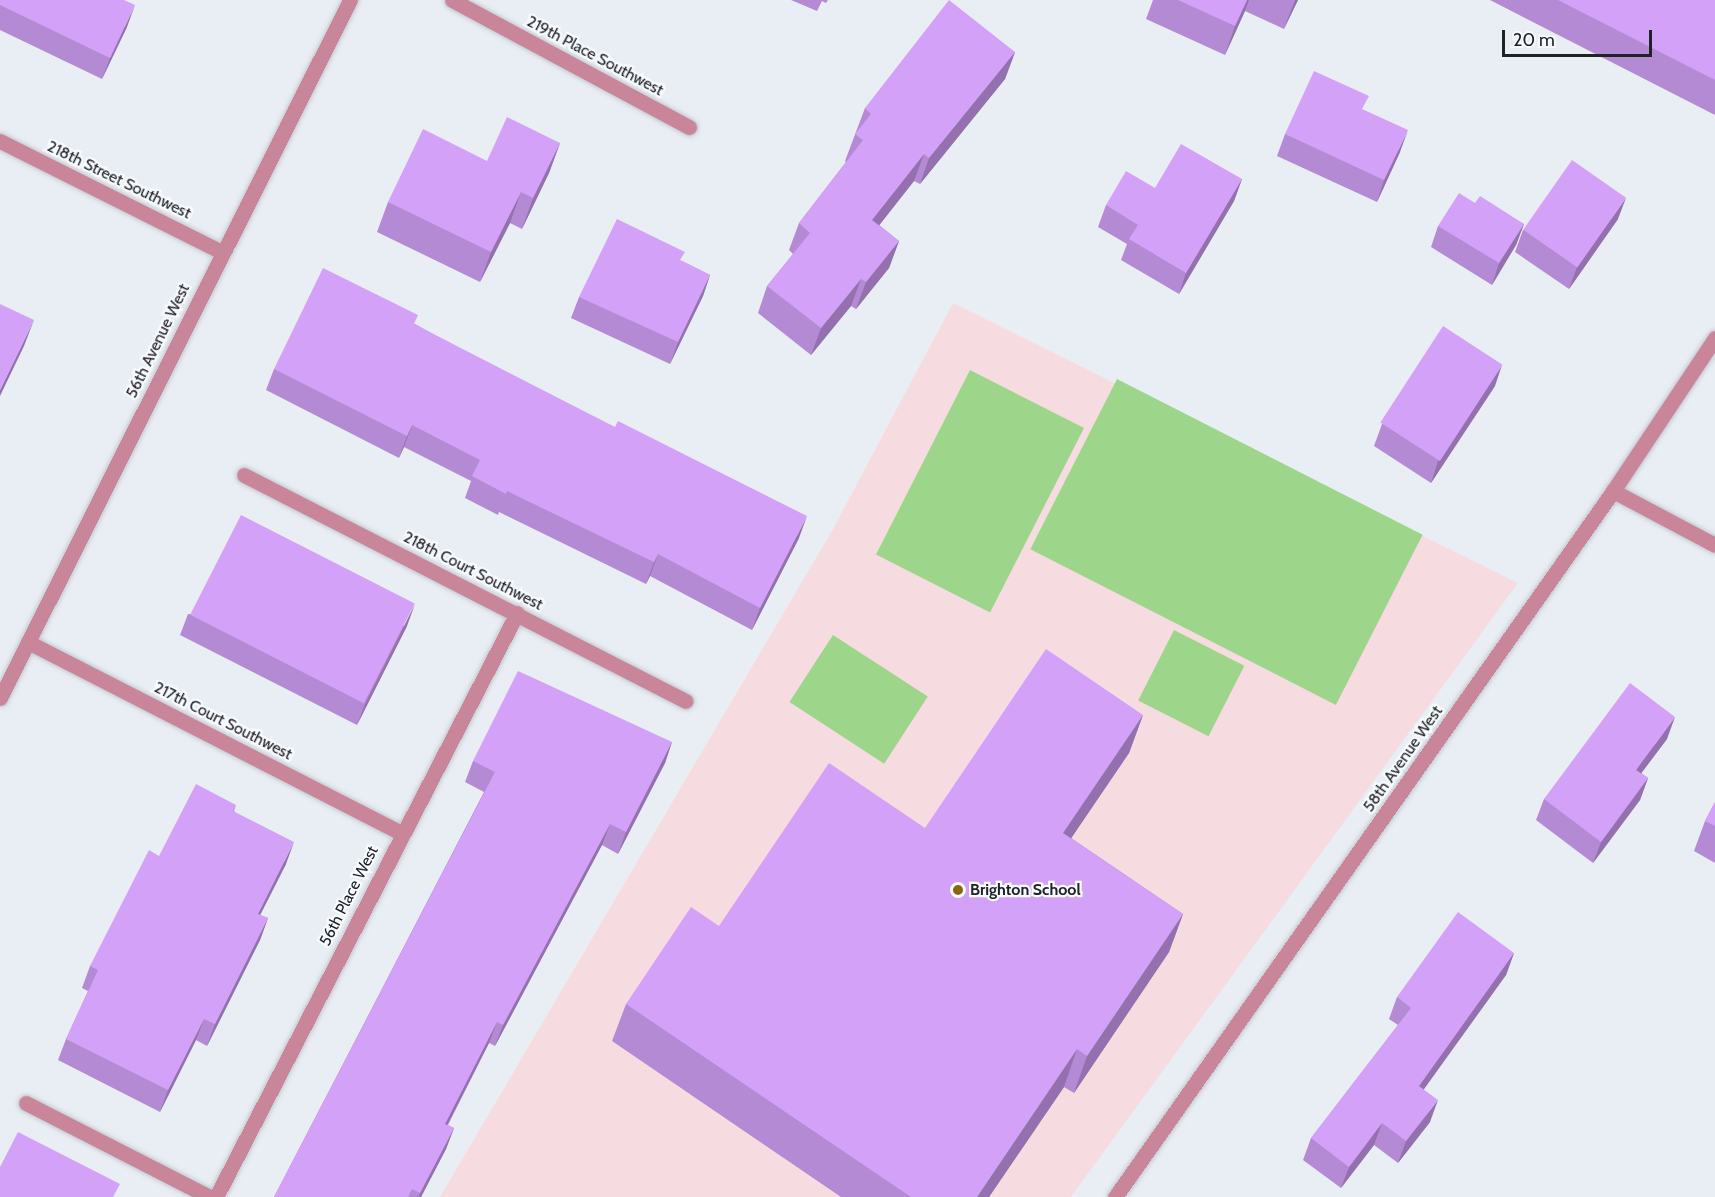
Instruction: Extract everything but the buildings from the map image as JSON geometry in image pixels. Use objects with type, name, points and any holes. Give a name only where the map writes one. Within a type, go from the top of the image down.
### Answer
[{"type":"street","name":"56th Avenue West","points":[[0,698],[350,0]]},
{"type":"street","name":"219th Place Southwest","points":[[452,0],[689,127]]},
{"type":"street","name":"218th Street Southwest","points":[[0,141],[222,252]]},
{"type":"street","name":"58th Avenue West","points":[[1115,1197],[1613,491],[1715,338]]},
{"type":"street","name":"218th Court Southwest","points":[[244,475],[686,701]]},
{"type":"street","points":[[1613,491],[1715,545]]},
{"type":"street","name":"56th Place West","points":[[216,1197],[517,613]]},
{"type":"street","name":"217th Court Southwest","points":[[28,642],[402,833]]},
{"type":"street","points":[[26,1103],[210,1197]]},
{"type":"shaded area","name":"Brighton School","points":[[953,303],[1518,583],[1071,1197],[440,1197],[833,529]]},
{"type":"green space","points":[[970,370],[1084,428],[990,613],[876,554]]},
{"type":"green space","points":[[1117,379],[1423,535],[1336,705],[1030,549]]},
{"type":"green space","points":[[1174,630],[1244,666],[1209,736],[1138,700]]},
{"type":"green space","points":[[833,635],[928,697],[884,764],[789,702]]},
{"type":"place","name":"Brighton School","points":[[958,890]]}]
